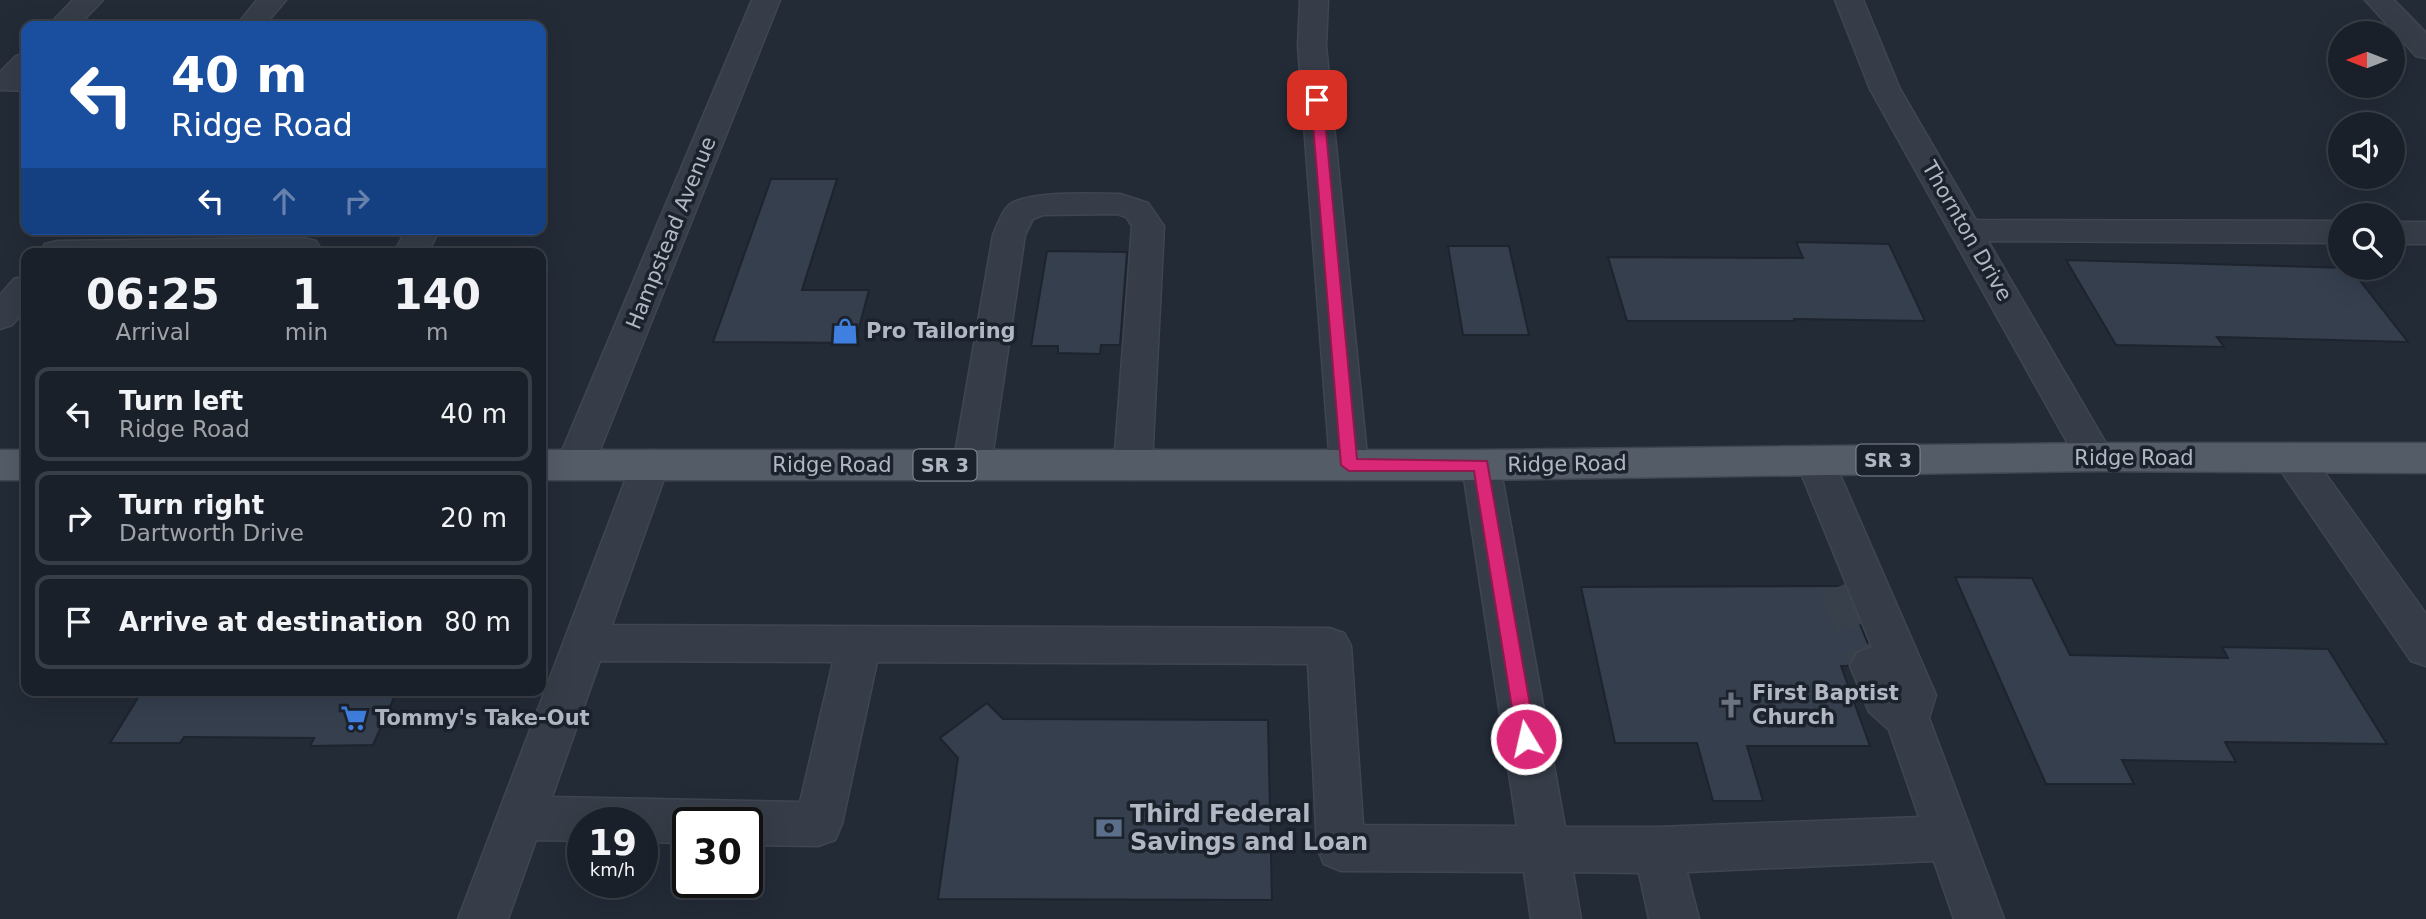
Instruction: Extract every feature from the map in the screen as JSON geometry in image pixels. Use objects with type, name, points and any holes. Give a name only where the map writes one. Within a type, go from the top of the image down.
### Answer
[{"type":"main road","name":"Ridge Road","points":[[558,465],[1481,465],[2095,457],[2426,458]]},
{"type":"main road","points":[[0,465],[21,465]]},
{"type":"street","points":[[67,21],[89,0]]},
{"type":"street","points":[[254,21],[272,0]]},
{"type":"street","name":"Hampstead Avenue","points":[[558,465],[766,0]]},
{"type":"street","points":[[1314,0],[1312,46],[1349,465]]},
{"type":"street","name":"Thornton Drive","points":[[1849,0],[1885,89],[2095,457]]},
{"type":"street","points":[[2379,0],[2426,50]]},
{"type":"street","points":[[21,67],[5,83],[21,82]]},
{"type":"street","points":[[972,465],[1009,236],[1020,212],[1040,205],[1120,204],[1137,210],[1149,226],[1133,465]]},
{"type":"street","points":[[1966,230],[2328,232]]},
{"type":"street","points":[[2405,233],[2426,233]]},
{"type":"street","points":[[63,245],[244,248]]},
{"type":"street","points":[[0,317],[21,294]]},
{"type":"street","points":[[2293,458],[2426,648]]},
{"type":"street","points":[[1815,461],[1851,577],[1914,695],[1907,718]]},
{"type":"street","points":[[483,919],[650,465]]},
{"type":"street","points":[[1481,465],[1556,919]]},
{"type":"street","points":[[585,643],[1329,646],[1341,848],[1658,850],[1951,838]]},
{"type":"street","points":[[763,822],[818,824],[859,644]]},
{"type":"street","points":[[1872,666],[1885,698],[1907,718],[1979,919]]},
{"type":"street","points":[[520,818],[672,821]]},
{"type":"street","points":[[1658,850],[1674,919]]},
{"type":"building","points":[[771,179],[837,179],[802,290],[869,290],[855,343],[713,342]]},
{"type":"building","points":[[1796,242],[1889,244],[1925,321],[1627,321],[1608,257],[1803,258]]},
{"type":"building","points":[[1448,246],[1509,246],[1529,335],[1463,335]]},
{"type":"building","points":[[1047,251],[1127,252],[1120,345],[1101,345],[1100,354],[1058,353],[1058,346],[1031,346]]},
{"type":"building","points":[[2066,260],[2328,267],[2328,280],[2359,280],[2408,342],[2217,337],[2224,347],[2116,345]]},
{"type":"building","points":[[1955,577],[2032,578],[2070,655],[2228,658],[2222,647],[2328,649],[2387,744],[2225,742],[2236,762],[2122,760],[2134,784],[2046,784]]},
{"type":"building","name":"First Baptist Church","points":[[1844,586],[1869,646],[1855,652],[1848,666],[1841,666],[1870,746],[1747,746],[1763,801],[1713,801],[1697,743],[1615,743],[1581,587]]},
{"type":"building","points":[[139,696],[395,696],[373,745],[310,746],[314,738],[184,737],[180,743],[110,743]]},
{"type":"building","name":"Third Federal Savings and Loan","points":[[987,703],[1003,719],[1268,720],[1272,900],[938,899],[958,758],[940,738]]},
{"type":"tunnel","points":[[1840,586],[1872,666]]},
{"type":"place","name":"Pro Tailoring","points":[[845,331]]},
{"type":"place","name":"First Baptist Church","points":[[1731,705]]},
{"type":"place","name":"Tommy's Take-Out","points":[[354,718]]},
{"type":"place","name":"Third Federal Savings and Loan","points":[[1109,828]]},
{"type":"route","points":[[1317,100],[1349,465],[1481,465],[1526,739]]}]
